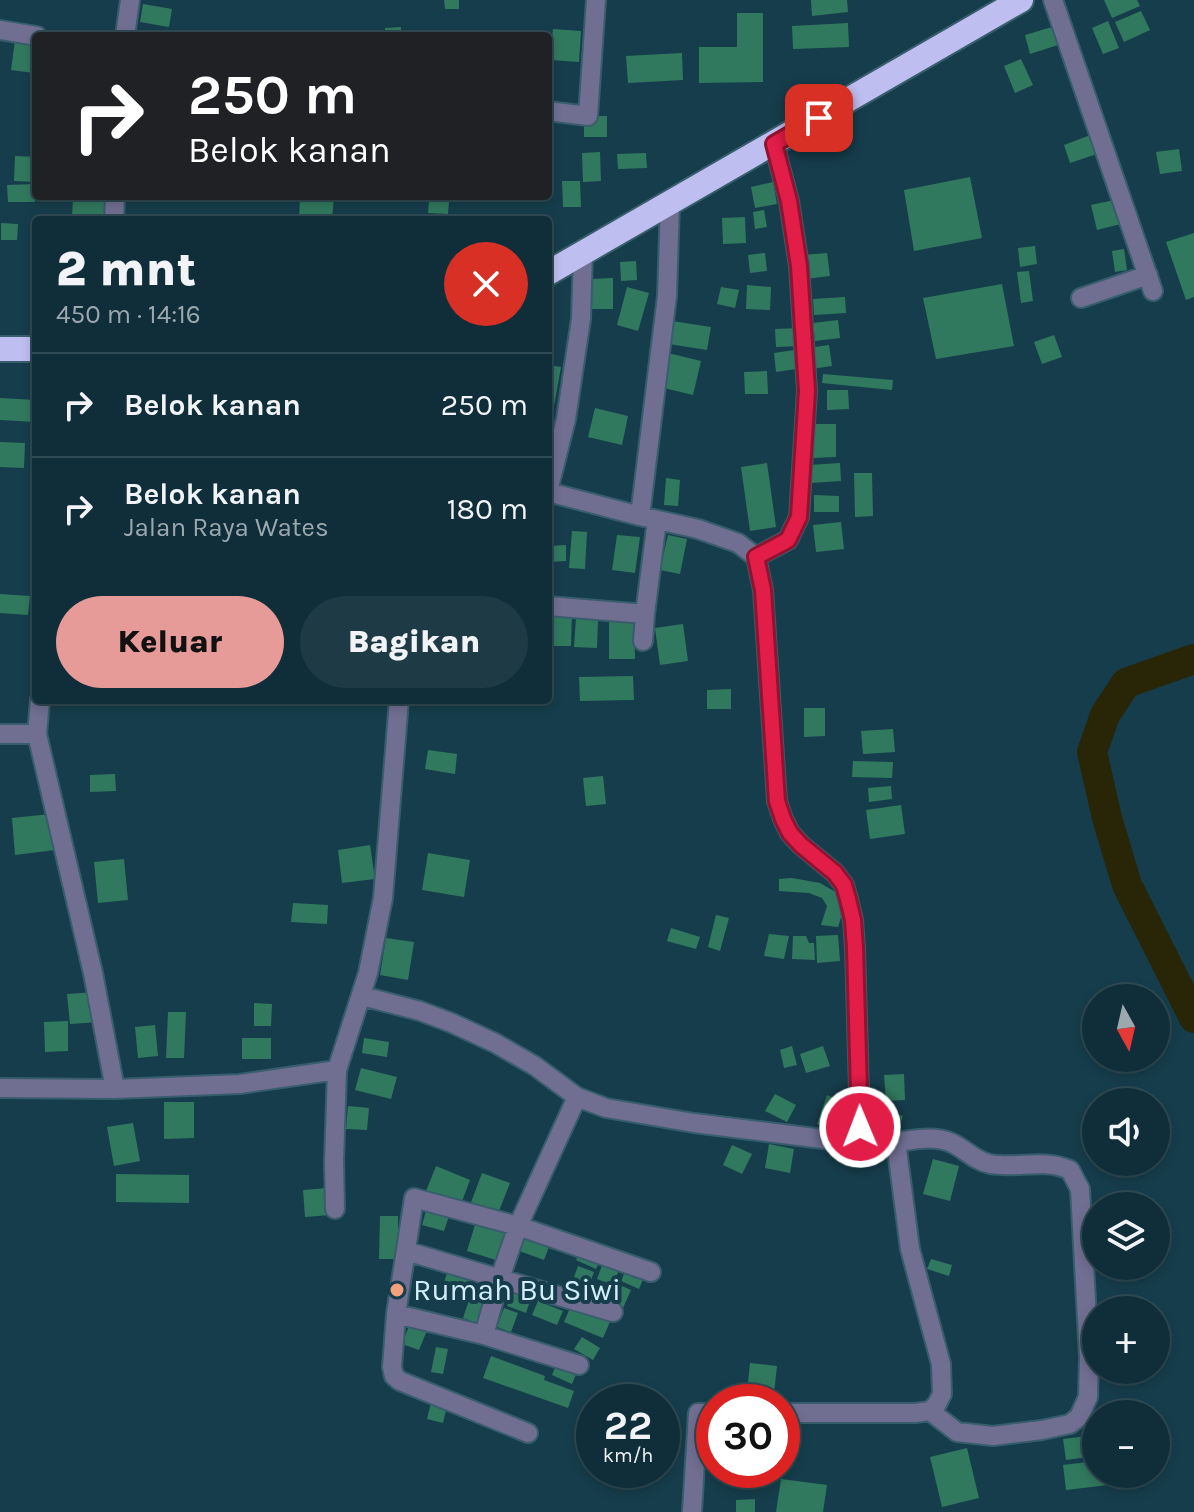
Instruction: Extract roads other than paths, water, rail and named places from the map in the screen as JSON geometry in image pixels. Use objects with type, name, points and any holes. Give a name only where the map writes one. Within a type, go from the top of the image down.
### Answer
[{"type":"highway","points":[[552,271],[1021,0]]},
{"type":"highway","points":[[0,349],[32,349]]},
{"type":"street","points":[[126,32],[130,0]]},
{"type":"street","points":[[552,112],[588,116],[596,0]]},
{"type":"street","points":[[1053,0],[1150,283],[1081,298]]},
{"type":"street","points":[[0,30],[32,35]]},
{"type":"street","points":[[756,557],[788,540],[799,517],[807,391],[799,266],[789,201],[774,144]]},
{"type":"street","points":[[643,641],[649,518],[667,296],[670,204]]},
{"type":"street","points":[[552,475],[566,419],[581,319],[583,253]]},
{"type":"street","points":[[552,492],[698,529],[738,543],[756,557],[763,590],[777,801],[790,833],[835,873],[844,885],[853,920],[860,1127],[858,1134],[850,1139]]},
{"type":"street","points":[[552,606],[645,614]]},
{"type":"street","points":[[40,704],[37,734],[93,973],[115,1089]]},
{"type":"street","points":[[335,1209],[337,1070],[362,996],[383,898],[399,704]]},
{"type":"street","points":[[0,734],[37,734]]},
{"type":"street","points":[[362,996],[452,1023],[535,1066],[577,1097],[606,1108],[694,1123],[839,1141],[896,1142],[929,1138],[951,1143],[990,1164],[1057,1164],[1070,1170],[1080,1189],[1089,1357],[1088,1397],[1079,1417],[1070,1424],[993,1436],[957,1432],[930,1411]]},
{"type":"street","points":[[0,1088],[115,1089],[240,1084],[337,1070]]},
{"type":"street","points":[[484,1335],[518,1226],[577,1097]]},
{"type":"street","points":[[800,1413],[930,1411],[942,1394],[941,1364],[910,1249],[896,1142]]},
{"type":"street","points":[[528,1433],[394,1376],[396,1314],[414,1198],[518,1226],[651,1272]]},
{"type":"street","points":[[406,1251],[613,1312]]},
{"type":"street","points":[[396,1314],[484,1335],[579,1365]]},
{"type":"street","points":[[692,1512],[696,1446]]},
{"type":"waterway","points":[[1194,659],[1126,683],[1105,715],[1092,752],[1127,885],[1194,1018]]},
{"type":"place","name":"Rumah Bu Siwi","points":[[397,1290]]}]
